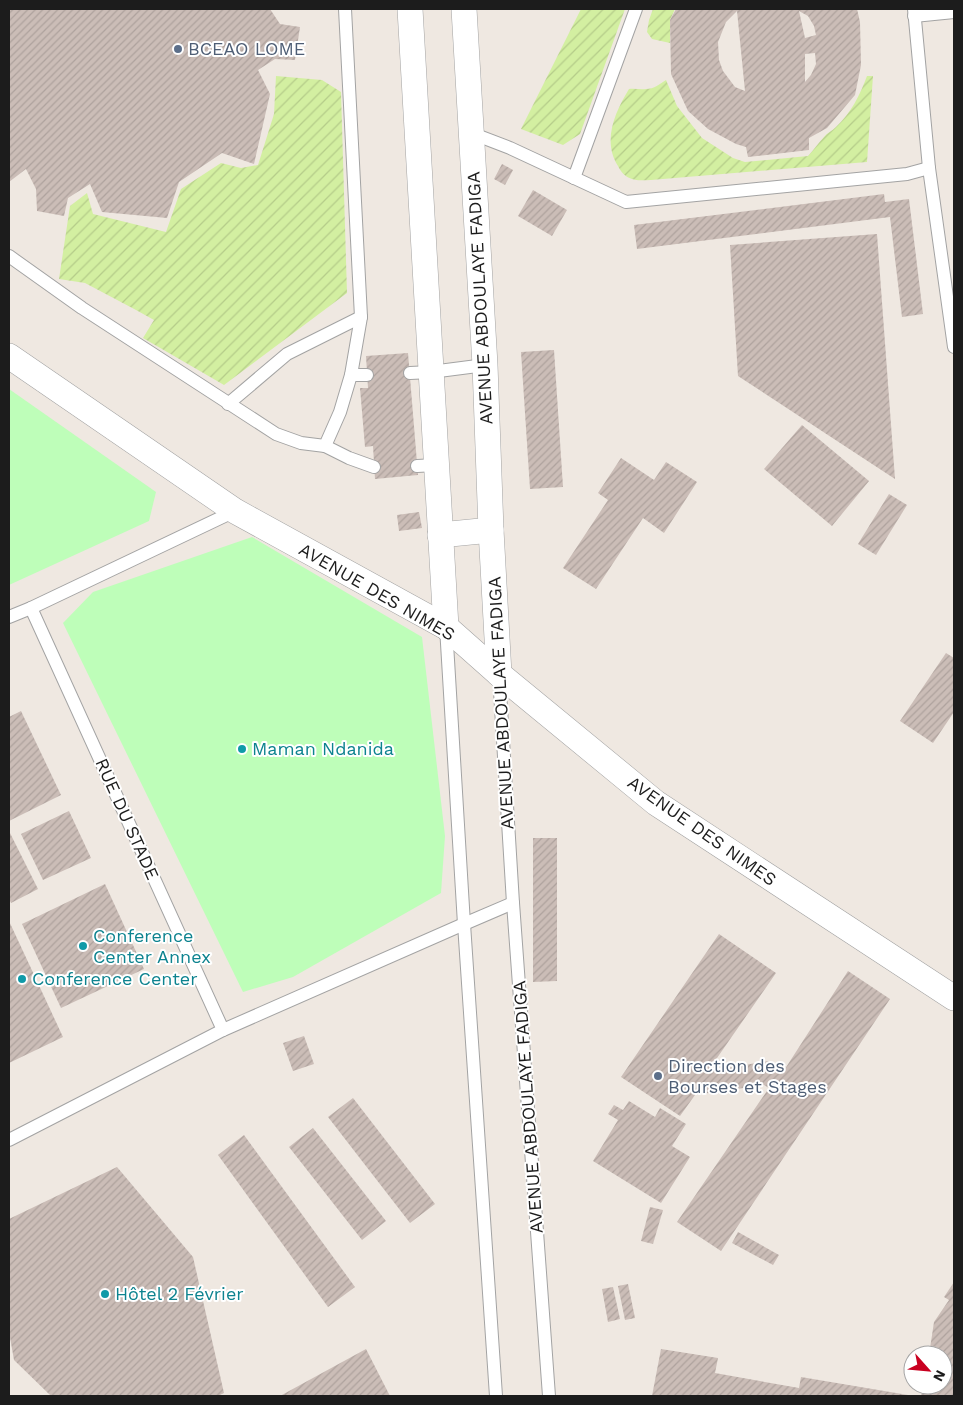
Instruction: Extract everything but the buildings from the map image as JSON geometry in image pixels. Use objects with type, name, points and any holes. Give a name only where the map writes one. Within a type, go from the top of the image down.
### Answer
[{"type":"street","points":[[410,9],[420,372],[427,465],[440,536],[446,628]]},
{"type":"street","name":"AVENUE ABDOULAYE FADIGA","points":[[464,9],[485,365],[499,674]]},
{"type":"street","name":"AVENUE DES NIMES","points":[[9,356],[235,511],[446,628],[656,803],[954,998]]},
{"type":"street","points":[[440,536],[491,530]]},
{"type":"lane","points":[[325,446],[340,412],[351,375],[360,317],[345,9]]},
{"type":"lane","points":[[574,178],[636,9]]},
{"type":"lane","points":[[954,12],[914,12],[929,168],[954,347]]},
{"type":"lane","points":[[471,133],[510,148],[626,202],[907,174],[929,168]]},
{"type":"lane","points":[[9,256],[82,308],[276,434],[301,443],[325,446],[349,458],[374,467]]},
{"type":"lane","points":[[228,404],[287,354],[360,317]]},
{"type":"lane","points":[[420,372],[485,365]]},
{"type":"lane","points":[[351,375],[367,375]]},
{"type":"lane","points":[[9,617],[235,511]]},
{"type":"lane","name":"RUE DU STADE","points":[[31,608],[223,1030]]},
{"type":"lane","points":[[446,628],[496,1396]]},
{"type":"lane","name":"AVENUE ABDOULAYE FADIGA","points":[[499,674],[513,903],[549,1396]]},
{"type":"lane","points":[[9,1140],[223,1030],[513,903]]},
{"type":"green space","points":[[581,9],[625,9],[580,134],[563,145],[521,129]]},
{"type":"green space","points":[[653,9],[675,9],[670,20],[670,43],[652,39],[647,32]]},
{"type":"green space","points":[[276,76],[322,80],[341,92],[347,293],[224,385],[143,338],[154,320],[85,283],[59,279],[70,206],[87,193],[93,214],[166,232],[181,189],[221,163],[241,168],[258,165],[274,114]]},
{"type":"green space","points":[[867,76],[873,76],[867,162],[634,180],[625,176],[613,156],[611,147],[612,127],[619,107],[629,89],[652,88],[666,80],[677,106],[702,138],[733,158],[745,162],[808,156],[851,110]]},
{"type":"green space","points":[[9,389],[156,492],[149,521],[9,585]]},
{"type":"green space","points":[[252,537],[422,637],[445,836],[441,893],[293,977],[243,992],[63,623],[93,592]]},
{"type":"place","name":"BCEAO LOME","points":[[178,49]]},
{"type":"place","name":"Maman Ndanida","points":[[242,749]]},
{"type":"place","name":"Conference Center Annex","points":[[83,946]]},
{"type":"place","name":"Conference Center","points":[[22,979]]},
{"type":"place","name":"Direction des Bourses et Stages","points":[[658,1076]]},
{"type":"place","name":"Hôtel 2 Février","points":[[105,1294]]}]
